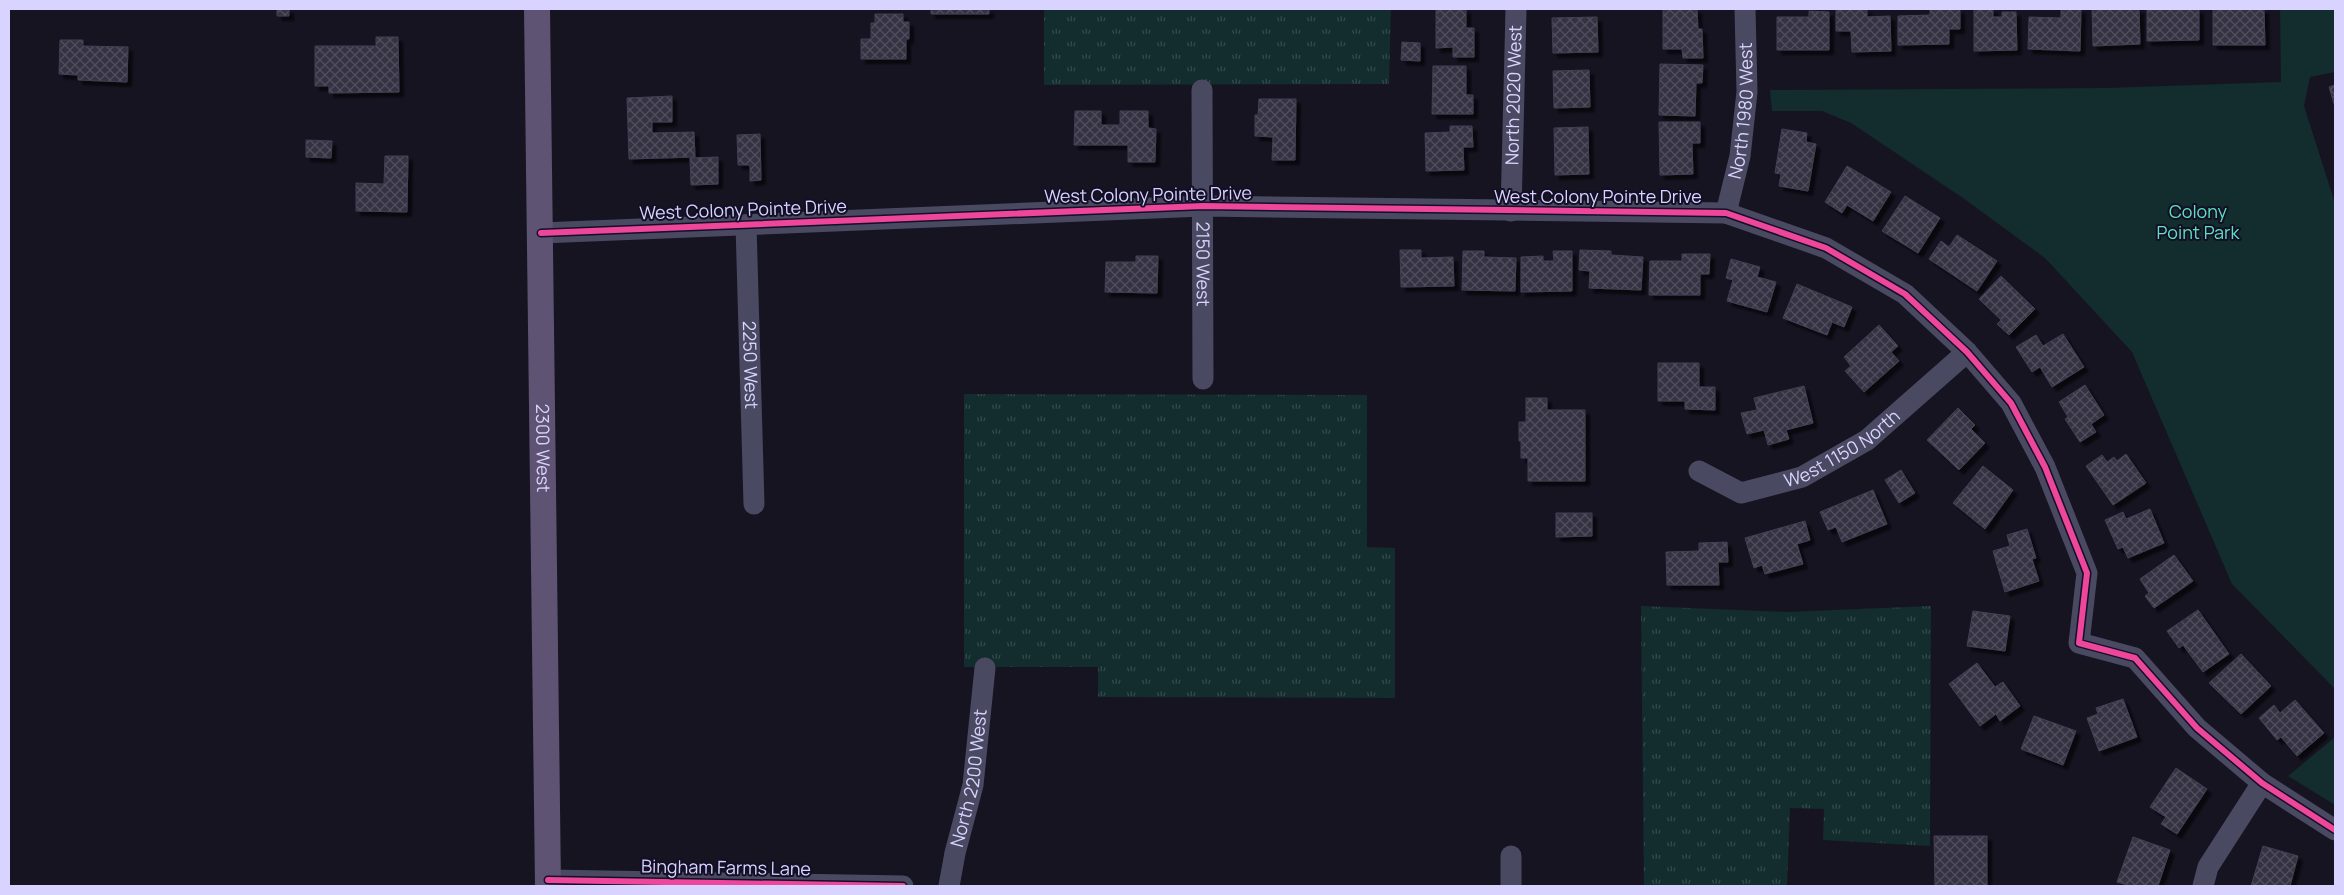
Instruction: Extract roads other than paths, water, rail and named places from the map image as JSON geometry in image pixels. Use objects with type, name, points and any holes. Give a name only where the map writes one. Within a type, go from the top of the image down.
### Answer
[{"type":"main road","name":"2300 West","points":[[537,9],[548,883]]},
{"type":"street","name":"North 2020 West","points":[[1511,212],[1516,9]]},
{"type":"street","name":"North 1980 West","points":[[1726,213],[1740,156],[1747,92],[1745,9]]},
{"type":"street","name":"2150 West","points":[[1202,90],[1203,379]]},
{"type":"street","name":"West Colony Pointe Drive","points":[[541,233],[1202,206],[1511,212],[1726,213],[1826,248],[1905,294],[1967,352],[2011,403],[2045,467],[2087,573],[2078,643],[2135,658],[2197,728],[2262,783],[2335,830]]},
{"type":"street","name":"2250 West","points":[[746,225],[754,504]]},
{"type":"street","name":"West 1150 North","points":[[1699,471],[1741,493],[1802,477],[1867,440],[1967,352]]},
{"type":"street","name":"North 2200 West","points":[[949,886],[955,853],[973,785],[985,668]]},
{"type":"street","points":[[2203,886],[2208,867],[2262,783]]},
{"type":"street","points":[[1511,856],[1511,886]]},
{"type":"street","name":"Bingham Farms Lane","points":[[548,883],[903,886]]},
{"type":"park label","name":"Colony Point Park","points":[[2198,222]]}]
